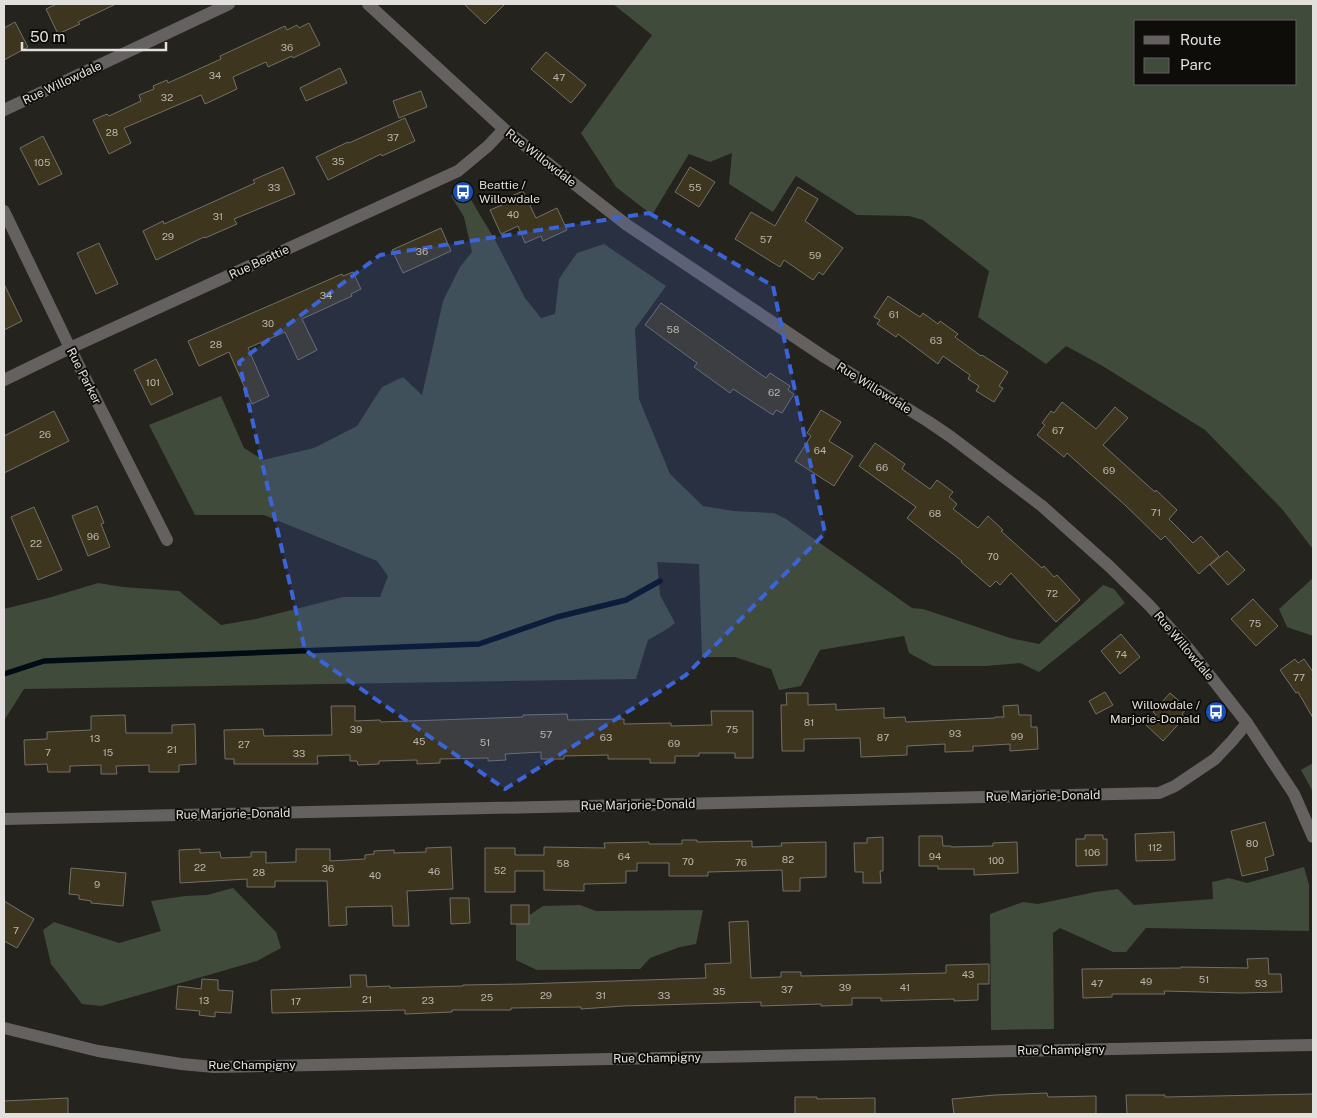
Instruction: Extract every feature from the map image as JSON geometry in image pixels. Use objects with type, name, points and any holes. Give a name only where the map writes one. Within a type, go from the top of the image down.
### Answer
[{"type":"street","name":"Rue Willowdale","points":[[4,110],[229,4]]},
{"type":"street","name":"Rue Willowdale","points":[[368,4],[504,129],[627,225],[826,358],[929,422],[1042,506],[1109,566],[1149,605],[1188,648],[1247,723],[1294,794],[1313,837]]},
{"type":"street","name":"Rue Beattie","points":[[4,380],[458,170],[488,146],[504,129]]},
{"type":"street","name":"Rue Parker","points":[[4,211],[70,348],[168,540]]},
{"type":"street","name":"Rue Marjorie-Donald","points":[[4,819],[1159,793],[1175,786],[1215,759],[1247,723]]},
{"type":"street","name":"Rue Champigny","points":[[4,1028],[98,1051],[181,1064],[214,1067],[1313,1045]]},
{"type":"highlighted area","points":[[649,213],[773,286],[825,533],[686,675],[505,789],[305,650],[239,362],[380,255]]},
{"type":"green space","points":[[613,4],[1313,4],[1313,553],[1312,548],[1282,509],[1205,430],[1101,365],[1066,346],[1046,364],[978,317],[989,271],[923,220],[909,216],[857,215],[796,176],[773,212],[729,184],[732,153],[710,162],[689,154],[652,215],[616,187],[581,133],[652,35]]},
{"type":"green space","points":[[464,188],[495,240],[525,298],[541,318],[555,314],[559,279],[577,253],[604,244],[666,286],[635,329],[639,399],[670,474],[703,506],[733,511],[774,513],[786,519],[912,608],[923,609],[1010,638],[1039,644],[1103,585],[1114,589],[1125,603],[1039,672],[1020,663],[985,666],[933,666],[909,653],[904,636],[820,650],[801,686],[779,690],[771,669],[735,657],[702,657],[699,564],[657,562],[660,595],[675,623],[648,640],[636,679],[24,689],[5,719],[4,725],[4,609],[98,583],[123,587],[179,591],[221,625],[256,619],[343,597],[380,597],[388,576],[377,561],[264,515],[195,515],[149,425],[221,396],[244,448],[263,460],[314,448],[357,426],[382,387],[403,377],[422,395],[443,301],[460,267],[472,252],[464,217],[451,196]]},
{"type":"green space","points":[[1313,578],[1313,636],[1287,627],[1279,609]]},
{"type":"green space","points":[[1313,763],[1313,792],[1301,770]]},
{"type":"green space","points":[[1304,867],[1309,885],[1309,931],[1146,928],[1126,952],[1113,952],[1060,928],[1053,933],[1054,1029],[991,1030],[990,914],[1023,902],[1038,904],[1118,889],[1134,905],[1213,899],[1212,882],[1229,878],[1247,883]]},
{"type":"green space","points":[[233,888],[276,932],[281,948],[257,961],[101,1006],[82,1004],[51,964],[43,930],[54,922],[119,943],[161,931],[151,901],[207,895]]},
{"type":"green space","points":[[580,905],[596,911],[703,910],[696,944],[680,947],[650,958],[640,969],[537,970],[516,960],[516,924],[543,906]]},
{"type":"building","points":[[57,4],[116,4],[58,34],[46,9]]},
{"type":"building","points":[[464,4],[505,4],[485,24]]},
{"type":"building","points":[[15,22],[28,47],[4,60],[4,28]]},
{"type":"building","points":[[309,23],[320,45],[293,58],[292,56],[268,67],[266,62],[233,77],[237,89],[205,104],[201,95],[124,128],[131,143],[109,154],[93,120],[107,114],[109,116],[141,101],[139,95],[154,89],[153,86],[167,80],[168,83],[221,59],[220,56],[285,26],[287,30],[297,25],[299,28]]},
{"type":"building","points":[[546,52],[586,85],[571,103],[531,69]]},
{"type":"building","points":[[340,68],[347,83],[306,101],[300,88]]},
{"type":"building","points":[[421,91],[427,107],[399,118],[393,101]]},
{"type":"building","points":[[405,118],[415,141],[382,156],[381,154],[328,180],[316,157]]},
{"type":"building","points":[[43,136],[62,174],[39,185],[20,148]]},
{"type":"building","points":[[283,167],[295,194],[234,219],[237,224],[204,237],[156,260],[143,231],[163,221],[164,224],[255,183],[253,180]]},
{"type":"building","points":[[690,167],[715,182],[699,207],[675,192]]},
{"type":"building","points":[[798,187],[818,199],[805,221],[843,248],[823,275],[819,272],[813,280],[784,260],[780,267],[735,239],[751,212],[775,226]]},
{"type":"building","points":[[523,191],[536,218],[557,208],[567,230],[543,241],[541,236],[525,243],[518,226],[501,234],[490,210],[509,202],[507,198]]},
{"type":"building","points":[[441,228],[451,251],[403,273],[392,250]]},
{"type":"building","points":[[99,243],[118,284],[96,294],[77,253]]},
{"type":"building","points":[[353,272],[361,289],[351,294],[352,296],[302,319],[317,350],[298,360],[285,332],[248,348],[269,396],[252,404],[229,352],[199,366],[188,341],[342,274],[343,276]]},
{"type":"building","points":[[4,284],[22,321],[4,330]]},
{"type":"building","points":[[888,296],[920,317],[923,313],[938,324],[940,321],[958,334],[955,337],[981,356],[1008,372],[999,386],[1003,388],[994,402],[976,391],[979,386],[968,379],[970,375],[943,356],[938,364],[898,334],[896,337],[877,324],[880,320],[874,317]]},
{"type":"building","points":[[661,303],[766,378],[770,373],[790,386],[788,390],[794,394],[782,413],[776,410],[773,415],[733,389],[730,393],[694,367],[697,363],[645,325]]},
{"type":"building","points":[[156,359],[173,394],[151,405],[134,370]]},
{"type":"building","points":[[1062,402],[1096,429],[1115,407],[1128,418],[1103,445],[1177,510],[1169,519],[1193,543],[1201,536],[1219,556],[1199,574],[1165,536],[1161,540],[1067,453],[1064,457],[1037,435],[1045,425],[1042,423],[1051,411],[1054,413]]},
{"type":"building","points":[[821,410],[841,422],[829,441],[853,456],[834,486],[795,461],[811,436],[807,433]]},
{"type":"building","points":[[54,411],[69,441],[4,473],[4,436]]},
{"type":"building","points":[[875,443],[905,464],[902,469],[930,489],[937,480],[953,492],[949,497],[957,504],[953,509],[978,528],[988,516],[1003,530],[1001,531],[1042,568],[1044,566],[1054,577],[1057,575],[1080,600],[1056,622],[1011,573],[1000,585],[996,581],[990,587],[962,561],[907,518],[916,507],[859,466]]},
{"type":"building","points":[[97,506],[104,523],[101,524],[110,547],[88,556],[72,516]]},
{"type":"building","points":[[34,507],[62,570],[38,580],[11,517]]},
{"type":"building","points":[[1227,551],[1245,570],[1228,585],[1210,565]]},
{"type":"building","points":[[1253,599],[1278,626],[1256,646],[1231,619]]},
{"type":"building","points":[[1121,634],[1140,657],[1120,674],[1101,651]]},
{"type":"building","points":[[1295,659],[1298,663],[1304,659],[1313,672],[1313,718],[1298,692],[1296,693],[1280,670]]},
{"type":"building","points":[[1105,692],[1113,705],[1096,714],[1089,701]]},
{"type":"building","points":[[786,693],[808,693],[808,705],[836,704],[836,710],[884,708],[884,718],[905,717],[906,722],[1004,717],[1003,706],[1018,705],[1019,715],[1031,715],[1031,727],[1037,727],[1038,749],[1010,751],[1010,744],[973,746],[973,751],[945,752],[945,744],[907,746],[907,755],[861,757],[860,738],[804,739],[804,751],[782,751],[781,705],[787,705]]},
{"type":"building","points":[[1170,693],[1187,708],[1182,714],[1185,717],[1163,741],[1146,725],[1156,715],[1153,712]]},
{"type":"building","points":[[331,706],[355,706],[355,721],[380,720],[381,722],[567,714],[568,720],[624,719],[624,724],[671,723],[671,726],[712,725],[711,711],[753,711],[753,758],[735,758],[735,753],[699,753],[699,756],[675,756],[675,763],[650,763],[650,759],[608,759],[608,755],[564,756],[564,759],[541,759],[541,752],[505,754],[506,760],[488,761],[488,758],[440,759],[440,763],[417,764],[417,760],[379,761],[379,764],[358,765],[357,761],[350,761],[350,755],[317,756],[318,764],[234,764],[234,759],[225,759],[224,730],[263,729],[264,736],[332,735]]},
{"type":"building","points":[[125,715],[126,733],[172,733],[172,725],[195,724],[196,764],[179,765],[179,772],[149,772],[149,765],[116,766],[117,774],[101,774],[101,765],[70,766],[70,772],[48,772],[47,764],[25,765],[24,740],[47,739],[47,732],[91,730],[91,716]]},
{"type":"building","points":[[1265,822],[1274,855],[1265,858],[1268,870],[1242,876],[1231,831]]},
{"type":"building","points":[[1174,832],[1175,860],[1136,861],[1135,834]]},
{"type":"building","points":[[1085,835],[1103,835],[1103,839],[1107,839],[1107,865],[1076,866],[1076,839],[1085,839]]},
{"type":"building","points":[[919,836],[942,836],[943,846],[951,847],[993,846],[993,843],[1017,842],[1018,873],[974,875],[974,869],[938,869],[938,866],[919,866]]},
{"type":"building","points":[[883,837],[883,871],[880,871],[881,883],[863,883],[863,872],[855,872],[854,843],[867,843],[867,838]]},
{"type":"building","points":[[682,840],[697,840],[697,842],[752,841],[752,847],[782,846],[781,843],[826,842],[826,877],[800,878],[800,891],[783,891],[782,870],[708,872],[708,876],[669,876],[669,863],[637,863],[637,871],[626,871],[626,883],[584,884],[584,891],[544,890],[544,871],[515,871],[515,892],[485,892],[485,848],[515,848],[515,855],[544,855],[544,847],[605,848],[604,843],[649,842],[649,844],[682,844]]},
{"type":"building","points":[[451,847],[453,889],[407,891],[409,926],[393,926],[392,906],[346,907],[347,925],[329,926],[327,881],[275,881],[275,887],[247,887],[247,879],[180,883],[179,850],[200,849],[200,853],[220,852],[221,858],[251,857],[251,852],[266,852],[266,863],[296,862],[296,849],[330,849],[330,861],[365,859],[365,855],[374,854],[374,851],[394,850],[394,853],[426,852],[426,848]]},
{"type":"building","points":[[71,868],[126,873],[123,906],[91,903],[91,901],[79,899],[79,895],[69,894]]},
{"type":"building","points":[[450,898],[469,898],[470,923],[451,924]]},
{"type":"building","points":[[4,901],[34,919],[17,948],[4,941]]},
{"type":"building","points":[[511,905],[529,905],[529,924],[511,924]]},
{"type":"building","points":[[748,921],[751,978],[781,977],[781,972],[801,972],[801,976],[946,973],[946,965],[989,964],[989,984],[978,984],[978,1000],[954,1001],[954,999],[881,1001],[881,998],[852,998],[852,1005],[821,1006],[821,1004],[761,1006],[761,1002],[581,1009],[581,1007],[511,1008],[511,1010],[452,1010],[452,1012],[405,1014],[405,1010],[272,1013],[271,990],[351,987],[350,975],[366,975],[367,987],[390,986],[390,988],[706,978],[705,964],[731,963],[729,922]]},
{"type":"building","points":[[1268,958],[1269,974],[1281,974],[1282,992],[1164,991],[1165,994],[1112,994],[1112,997],[1083,998],[1082,969],[1248,968],[1247,959]]},
{"type":"building","points":[[202,979],[218,980],[218,990],[233,991],[231,1013],[215,1012],[215,1017],[199,1015],[200,1011],[176,1009],[178,986],[201,989]]},
{"type":"building","points":[[1047,1093],[1048,1097],[1096,1096],[1096,1114],[954,1114],[952,1099]]},
{"type":"building","points":[[1313,1094],[1313,1114],[1127,1114],[1126,1095],[1165,1095],[1165,1097]]},
{"type":"building","points":[[795,1097],[817,1097],[817,1099],[875,1098],[875,1114],[795,1114]]},
{"type":"building","points":[[68,1098],[68,1114],[4,1114],[4,1101]]},
{"type":"waterway","points":[[4,674],[44,661],[479,644],[557,617],[626,600],[660,581]]},
{"type":"place","name":"Beattie / Willowdale","points":[[463,192]]},
{"type":"place","name":"Willowdale / Marjorie-Donald","points":[[1216,712]]}]
